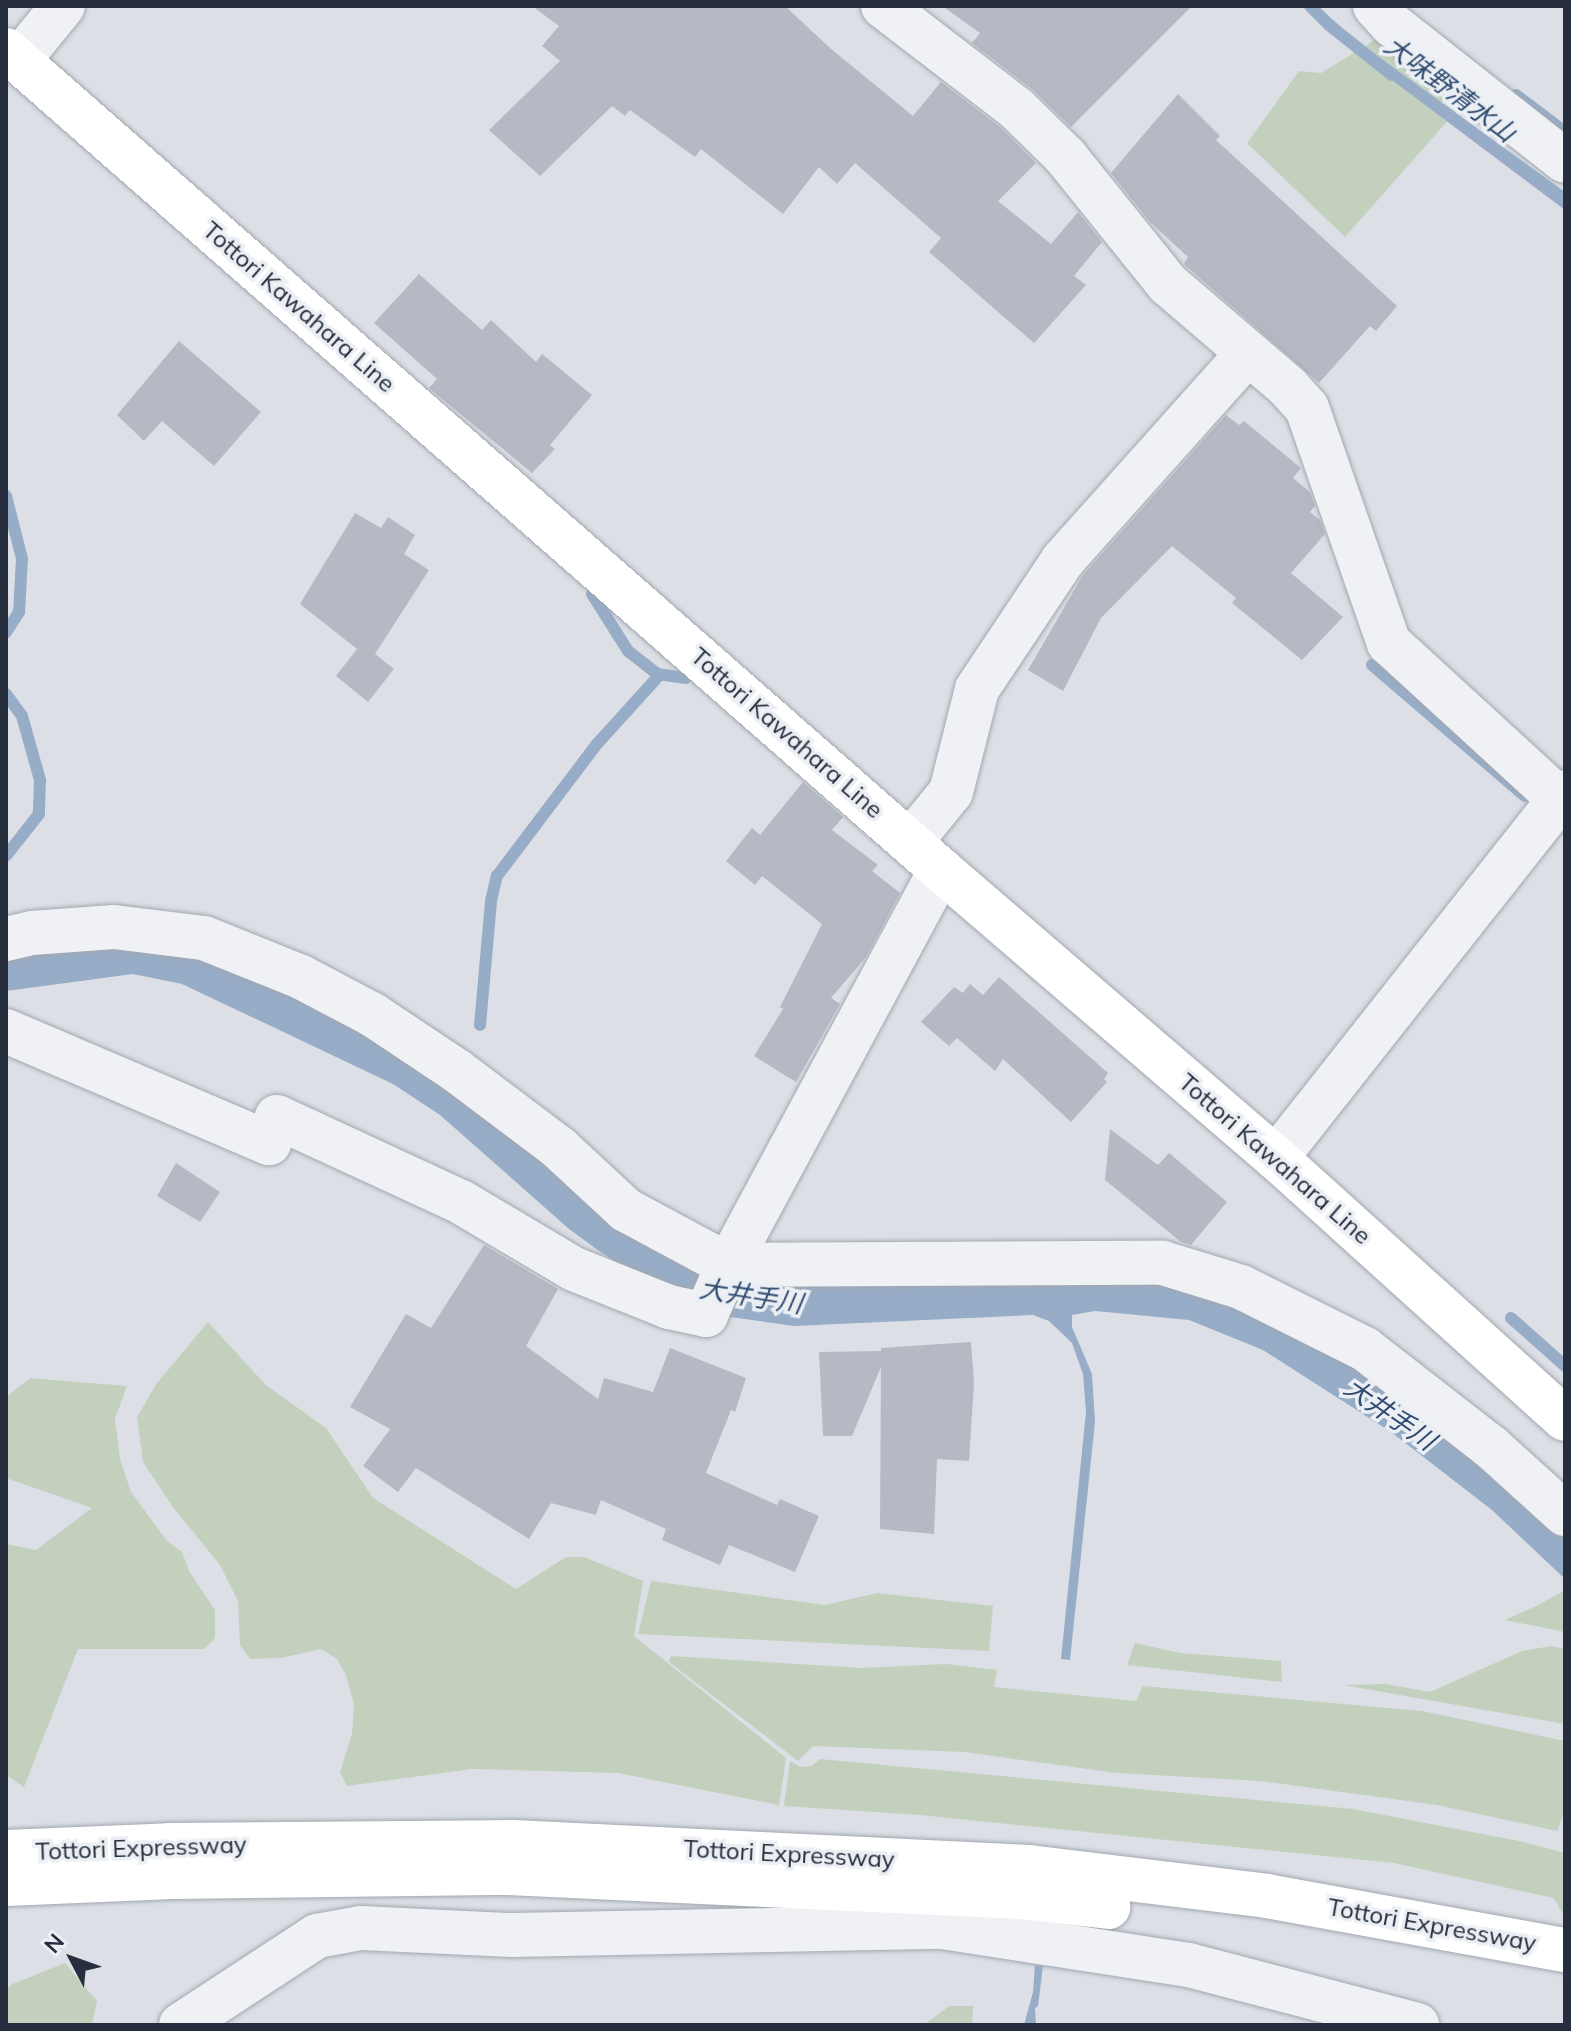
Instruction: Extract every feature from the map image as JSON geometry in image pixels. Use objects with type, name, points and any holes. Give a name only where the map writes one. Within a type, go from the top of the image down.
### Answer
[{"type":"main road","name":"Tottori Kawahara Line","points":[[12,56],[1276,1158],[1565,1419]]},
{"type":"main road","name":"Tottori Expressway","points":[[6,1852],[170,1845],[513,1842],[1029,1867],[1267,1896],[1565,1950]]},
{"type":"main road","name":"Tottori Expressway","points":[[6,1884],[172,1877],[508,1873],[1022,1897],[1259,1924],[1565,1979]]},
{"type":"street","points":[[12,56],[63,6]]},
{"type":"street","points":[[883,6],[1017,109],[1065,156],[1168,284],[1288,387],[1307,408],[1389,643],[1563,798],[1276,1158]]},
{"type":"street","points":[[1375,6],[1391,24],[1565,161]]},
{"type":"street","points":[[6,1031],[269,1143],[277,1117],[461,1202],[574,1269],[669,1307],[706,1315],[926,856],[951,792],[977,689],[1063,560],[1143,475],[1247,354]]},
{"type":"street","points":[[6,939],[32,933],[114,927],[204,938],[301,977],[373,1015],[457,1071],[559,1148],[626,1210],[728,1265],[1163,1263],[1241,1287],[1365,1349],[1491,1447],[1565,1514]]},
{"type":"street","points":[[181,2025],[317,1936],[361,1928],[512,1935],[943,1927],[1189,1965],[1417,2025]]},
{"type":"green space","points":[[1375,40],[1460,107],[1345,237],[1247,143],[1299,71],[1321,73]]},
{"type":"green space","points":[[208,1322],[266,1385],[326,1428],[373,1498],[516,1589],[566,1557],[584,1557],[643,1581],[634,1636],[786,1758],[779,1805],[618,1773],[472,1769],[347,1786],[340,1772],[352,1734],[354,1705],[346,1675],[337,1659],[321,1649],[281,1658],[250,1659],[240,1645],[238,1601],[220,1565],[172,1506],[143,1462],[137,1417],[157,1383]]},
{"type":"green space","points":[[30,1378],[127,1386],[115,1419],[120,1459],[131,1492],[167,1541],[182,1552],[190,1573],[215,1610],[215,1638],[204,1649],[78,1649],[24,1787],[6,1775],[6,1544],[36,1550],[92,1508],[6,1478],[6,1397]]},
{"type":"green space","points":[[651,1581],[825,1605],[877,1593],[993,1606],[989,1651],[638,1634]]},
{"type":"green space","points":[[1564,1591],[1565,1632],[1505,1620],[1534,1607]]},
{"type":"green space","points":[[1135,1643],[1180,1653],[1281,1661],[1282,1682],[1127,1665]]},
{"type":"green space","points":[[1551,1646],[1565,1649],[1565,1724],[1343,1685],[1386,1684],[1430,1692],[1522,1651]]},
{"type":"green space","points":[[671,1656],[862,1668],[946,1664],[997,1670],[994,1687],[1136,1701],[1143,1686],[1422,1711],[1565,1741],[1565,1811],[1557,1831],[1437,1805],[1260,1781],[1117,1773],[964,1752],[813,1746],[798,1761],[669,1662]]},
{"type":"green space","points":[[820,1759],[1353,1809],[1519,1841],[1565,1853],[1565,1918],[1554,1898],[1394,1863],[920,1815],[784,1806],[790,1761],[800,1767],[811,1766]]},
{"type":"green space","points":[[65,1963],[97,2001],[92,2025],[6,2025],[6,1992],[10,1985]]},
{"type":"green space","points":[[949,2006],[973,2006],[972,2025],[924,2025]]},
{"type":"water","points":[[1304,6],[1317,6],[1341,27],[1334,36]]},
{"type":"water","points":[[1383,60],[1565,192],[1565,210],[1376,68]]},
{"type":"water","name":"大井手川","points":[[151,940],[312,999],[763,1286],[1154,1281],[1238,1297],[1361,1363],[1565,1525],[1565,1579],[1492,1510],[1391,1432],[1263,1350],[1189,1320],[1095,1311],[1072,1315],[1072,1327],[1092,1374],[1095,1422],[1070,1660],[1061,1659],[1086,1412],[1083,1374],[1072,1343],[1049,1321],[1033,1315],[794,1326],[717,1315],[654,1287],[599,1251],[569,1229],[440,1115],[393,1084],[182,984],[133,974],[6,991],[6,953]]},
{"type":"water","points":[[1035,1965],[1043,1966],[1038,2006],[1035,2008],[1036,2025],[1024,2025],[1033,1992]]},
{"type":"building","points":[[532,6],[785,6],[830,48],[913,116],[941,82],[1001,128],[1036,163],[998,201],[1051,244],[1078,212],[1102,242],[1074,276],[1086,285],[1034,343],[929,252],[941,238],[855,163],[837,184],[819,167],[783,214],[701,149],[695,157],[630,110],[625,116],[612,106],[540,176],[489,130],[560,61],[542,46],[559,26]]},
{"type":"building","points":[[942,6],[1192,6],[1071,127],[1032,89],[972,43],[980,33]]},
{"type":"building","points":[[1178,94],[1220,136],[1216,140],[1397,306],[1376,331],[1370,326],[1319,383],[1184,264],[1188,257],[1150,222],[1111,173]]},
{"type":"building","points":[[419,274],[482,330],[491,320],[536,362],[542,354],[592,395],[550,445],[555,449],[532,473],[429,388],[437,379],[374,323]]},
{"type":"building","points":[[179,341],[261,412],[214,466],[162,421],[144,441],[117,415]]},
{"type":"building","points":[[1226,415],[1239,425],[1244,421],[1301,468],[1293,478],[1310,492],[1315,506],[1310,512],[1320,520],[1325,534],[1291,573],[1343,617],[1302,660],[1232,603],[1236,598],[1172,546],[1101,618],[1063,691],[1028,670],[1083,575]]},
{"type":"building","points":[[355,513],[381,528],[388,517],[415,535],[404,554],[429,570],[375,654],[394,669],[368,702],[336,676],[357,649],[300,604]]},
{"type":"building","points":[[803,782],[843,817],[832,830],[878,865],[872,871],[900,893],[866,957],[831,998],[840,1004],[796,1082],[754,1056],[783,1009],[780,1007],[822,924],[762,876],[755,885],[726,861],[752,828],[760,835]]},
{"type":"building","points":[[999,977],[1108,1073],[1104,1079],[1107,1082],[1071,1122],[1003,1059],[995,1071],[957,1038],[949,1046],[921,1022],[954,987],[963,993],[970,984],[983,995]]},
{"type":"building","points":[[1110,1129],[1158,1165],[1169,1153],[1227,1202],[1191,1245],[1181,1242],[1105,1180]]},
{"type":"building","points":[[176,1163],[220,1192],[200,1222],[157,1196]]},
{"type":"building","points":[[484,1245],[558,1289],[526,1346],[598,1399],[604,1378],[653,1392],[670,1348],[746,1378],[735,1412],[731,1410],[706,1473],[777,1505],[780,1499],[819,1516],[795,1572],[729,1545],[720,1565],[662,1540],[666,1529],[601,1500],[596,1515],[551,1503],[529,1539],[416,1468],[398,1492],[363,1466],[390,1429],[350,1407],[406,1314],[431,1328]]},
{"type":"building","points":[[971,1342],[974,1383],[969,1461],[937,1459],[934,1534],[880,1529],[881,1367],[852,1436],[823,1436],[819,1352],[881,1351],[881,1348]]},
{"type":"waterway","name":"大味野清水山","points":[[1310,6],[1392,75]]},
{"type":"waterway","points":[[1516,95],[1565,132]]},
{"type":"waterway","points":[[6,496],[22,559],[19,612],[6,632]]},
{"type":"waterway","points":[[592,594],[628,651],[657,674],[686,678]]},
{"type":"waterway","points":[[1372,665],[1525,796]]},
{"type":"waterway","points":[[480,1025],[491,901],[497,876],[597,744],[656,679]]},
{"type":"waterway","points":[[6,694],[22,716],[40,780],[39,814],[6,856]]},
{"type":"waterway","points":[[1511,1318],[1565,1366]]}]
